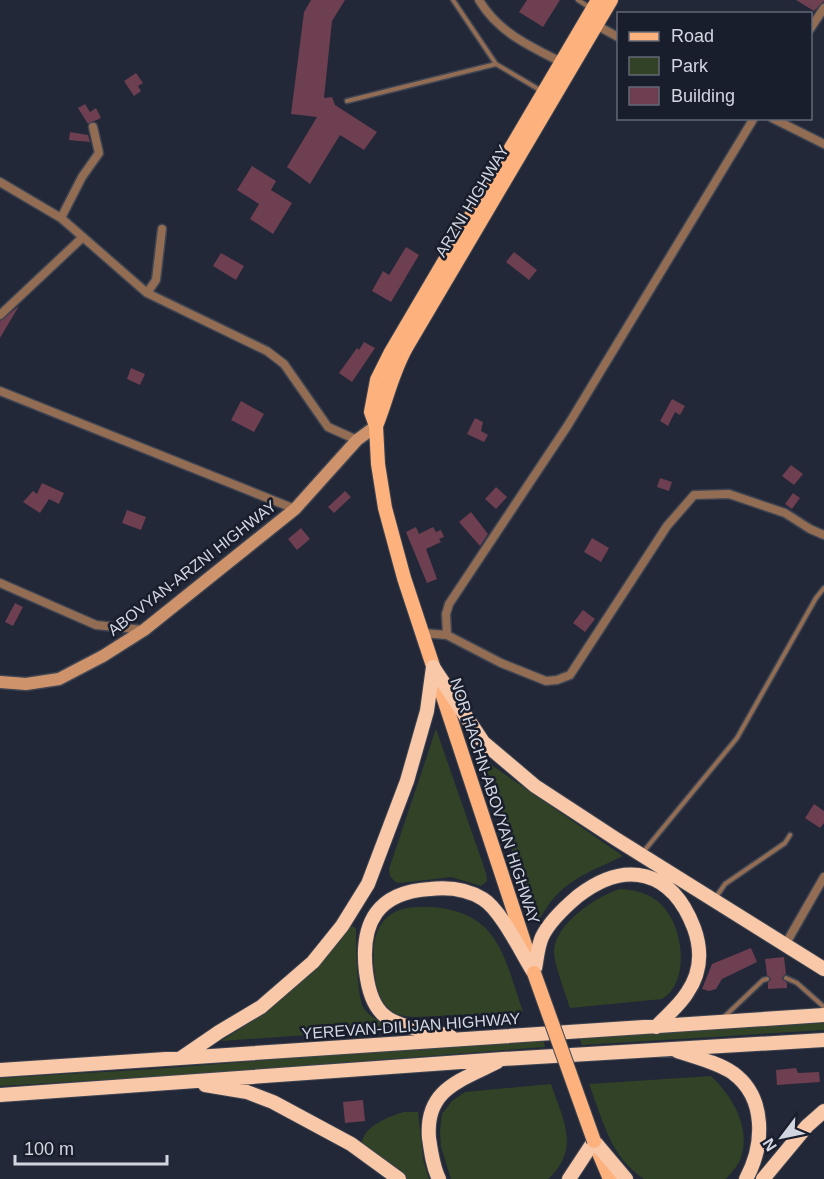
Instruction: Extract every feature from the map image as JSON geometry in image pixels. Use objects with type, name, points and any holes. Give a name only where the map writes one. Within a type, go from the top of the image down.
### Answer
[{"type":"highway","points":[[434,667],[483,742],[535,786],[824,969]]},
{"type":"highway","points":[[181,1058],[261,1007],[313,962],[342,926],[368,884],[400,801],[427,711],[434,667]]},
{"type":"highway","points":[[534,973],[542,938],[558,915],[587,890],[608,878],[625,873],[658,880],[680,900],[690,916],[700,952],[697,975],[688,993],[656,1027]]},
{"type":"highway","points":[[465,1039],[397,1023],[386,1018],[376,1008],[367,984],[365,937],[368,924],[384,904],[395,896],[421,889],[452,888],[470,892],[484,899],[495,910],[534,973]]},
{"type":"highway","name":"YEREVAN-DILIJAN HIGHWAY","points":[[0,1070],[824,1015]]},
{"type":"highway","points":[[0,1095],[502,1059],[824,1040]]},
{"type":"highway","points":[[669,1048],[732,1073],[750,1094],[760,1122],[760,1134],[754,1165],[746,1179]]},
{"type":"highway","points":[[439,1179],[433,1162],[429,1129],[433,1105],[450,1087],[502,1059]]},
{"type":"highway","points":[[185,1081],[247,1092],[273,1102],[351,1144],[399,1179]]},
{"type":"highway","points":[[764,1179],[807,1126],[824,1111]]},
{"type":"highway","points":[[569,1179],[594,1141],[626,1179]]},
{"type":"main road","name":"ARZNI HIGHWAY","points":[[376,426],[397,363],[611,0]]},
{"type":"main road","name":"NOR HACHN-ABOVYAN HIGHWAY","points":[[595,5],[391,352],[377,380],[371,412],[376,426],[378,464],[385,508],[404,579],[534,973],[594,1141],[610,1179]]},
{"type":"main road","name":"ABOVYAN-ARZNI HIGHWAY","points":[[0,682],[26,684],[59,679],[103,656],[144,630],[295,509],[357,440],[376,426]]},
{"type":"street","points":[[479,0],[486,11],[515,38],[561,62]]},
{"type":"street","points":[[812,26],[824,8]]},
{"type":"street","points":[[596,26],[617,37]]},
{"type":"street","points":[[447,635],[446,614],[449,604],[568,425],[753,120]]},
{"type":"street","points":[[776,120],[824,144]]},
{"type":"street","points":[[61,218],[82,177],[99,153],[93,127]]},
{"type":"street","points":[[0,182],[61,218],[147,293],[267,351],[284,364],[328,427],[357,440]]},
{"type":"street","points":[[147,293],[156,279],[162,229]]},
{"type":"street","points":[[0,315],[83,237]]},
{"type":"street","points":[[0,391],[295,509]]},
{"type":"street","points":[[422,633],[447,635],[501,663],[546,681],[557,680],[570,675],[668,526],[694,495],[729,494],[785,513],[824,535]]},
{"type":"street","points":[[0,583],[96,626],[144,630]]},
{"type":"street","points":[[785,945],[824,877]]},
{"type":"lane","points":[[453,0],[496,64],[543,92]]},
{"type":"lane","points":[[578,0],[595,5]]},
{"type":"lane","points":[[347,101],[496,64]]},
{"type":"lane","points":[[641,855],[737,738],[816,598],[824,588]]},
{"type":"lane","points":[[714,900],[725,884],[785,843],[790,835]]},
{"type":"lane","points":[[786,978],[797,982],[824,1007]]},
{"type":"lane","points":[[720,1021],[763,980],[767,979]]},
{"type":"green space","points":[[436,729],[486,873],[487,881],[481,886],[451,877],[400,883],[395,882],[390,876],[389,869]]},
{"type":"green space","points":[[480,757],[623,856],[573,881],[554,898],[537,924]]},
{"type":"green space","points":[[620,889],[640,892],[651,897],[666,910],[677,931],[680,944],[680,970],[677,982],[671,992],[662,999],[570,1008],[556,962],[554,950],[556,940],[579,912],[600,898]]},
{"type":"green space","points":[[433,907],[455,911],[473,918],[486,929],[504,957],[523,1012],[415,1017],[398,1014],[386,1005],[378,989],[374,967],[375,939],[378,931],[388,916],[401,909]]},
{"type":"green space","points":[[353,926],[356,929],[361,1001],[365,1010],[382,1022],[383,1027],[379,1030],[221,1041],[268,1011],[319,965]]},
{"type":"green space","points":[[824,1023],[824,1030],[582,1045],[579,1037]]},
{"type":"green space","points":[[543,1038],[545,1047],[171,1076],[0,1086],[0,1078],[155,1069]]},
{"type":"green space","points":[[711,1076],[726,1093],[741,1123],[743,1146],[737,1165],[725,1179],[644,1179],[632,1170],[615,1149],[589,1084]]},
{"type":"green space","points":[[551,1084],[564,1122],[567,1145],[558,1168],[548,1179],[451,1179],[441,1147],[440,1131],[442,1114],[452,1101],[465,1092]]},
{"type":"green space","points":[[404,1112],[418,1112],[423,1159],[429,1179],[404,1179],[362,1146],[370,1128],[391,1116]]},
{"type":"building","points":[[311,0],[345,0],[332,21],[324,98],[332,97],[335,105],[377,132],[364,150],[340,135],[310,184],[287,167],[317,117],[291,114],[304,12]]},
{"type":"building","points":[[527,0],[560,0],[543,27],[519,12]]},
{"type":"building","points":[[796,0],[824,0],[824,1],[814,11]]},
{"type":"building","points":[[136,73],[143,83],[138,86],[141,91],[134,96],[124,81]]},
{"type":"building","points":[[85,104],[90,112],[96,108],[101,118],[88,124],[78,108]]},
{"type":"building","points":[[70,132],[88,135],[90,142],[69,140]]},
{"type":"building","points":[[252,166],[276,181],[271,190],[292,203],[273,234],[250,219],[259,204],[237,190]]},
{"type":"building","points":[[406,247],[419,255],[391,302],[372,291],[383,271],[389,275]]},
{"type":"building","points":[[514,252],[537,270],[529,280],[506,262]]},
{"type":"building","points":[[221,253],[244,266],[236,280],[213,266]]},
{"type":"building","points":[[19,306],[0,338],[0,321]]},
{"type":"building","points":[[364,342],[375,348],[352,382],[339,373]]},
{"type":"building","points":[[131,368],[145,374],[140,385],[127,379]]},
{"type":"building","points":[[672,399],[685,406],[680,415],[675,412],[668,426],[660,421]]},
{"type":"building","points":[[241,401],[264,414],[254,432],[231,420]]},
{"type":"building","points":[[475,418],[483,422],[481,431],[488,435],[484,442],[467,434]]},
{"type":"building","points":[[791,465],[803,474],[794,485],[782,476]]},
{"type":"building","points":[[660,478],[672,482],[669,491],[657,487]]},
{"type":"building","points":[[42,483],[64,493],[59,504],[49,499],[40,513],[23,502],[33,491],[37,494]]},
{"type":"building","points":[[496,487],[507,497],[496,509],[485,499]]},
{"type":"building","points":[[345,491],[351,497],[334,513],[328,507]]},
{"type":"building","points":[[793,493],[800,498],[792,509],[785,504]]},
{"type":"building","points":[[127,510],[146,517],[141,530],[122,523]]},
{"type":"building","points":[[471,512],[488,534],[480,546],[459,522]]},
{"type":"building","points":[[416,527],[419,534],[433,527],[436,532],[441,530],[444,537],[439,539],[441,542],[426,549],[437,579],[427,583],[406,532]]},
{"type":"building","points":[[301,528],[310,539],[297,550],[288,539]]},
{"type":"building","points":[[592,538],[609,548],[601,562],[584,552]]},
{"type":"building","points":[[15,603],[23,607],[13,626],[5,622]]},
{"type":"building","points":[[583,610],[595,619],[585,632],[573,623]]},
{"type":"building","points":[[814,804],[824,811],[824,823],[820,828],[805,818]]},
{"type":"building","points":[[751,948],[757,962],[722,979],[716,989],[709,991],[702,989],[712,964]]},
{"type":"building","points":[[784,957],[786,974],[782,979],[787,983],[787,988],[768,989],[771,979],[767,975],[765,959]]},
{"type":"building","points":[[796,1068],[798,1073],[819,1072],[820,1082],[777,1085],[776,1070]]},
{"type":"building","points":[[363,1100],[365,1121],[345,1123],[343,1102]]}]
